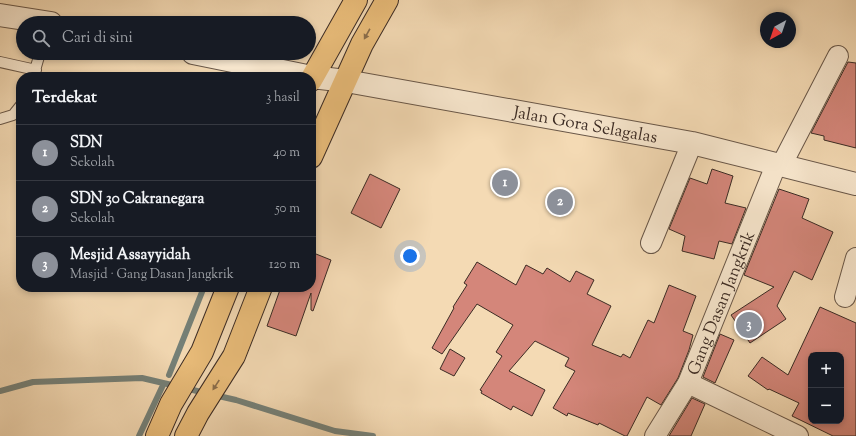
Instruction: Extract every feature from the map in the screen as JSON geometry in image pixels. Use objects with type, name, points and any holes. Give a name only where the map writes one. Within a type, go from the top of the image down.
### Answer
[{"type":"highway","points":[[315,72],[356,0]]},
{"type":"highway","points":[[316,146],[362,44],[386,0]]},
{"type":"highway","points":[[157,436],[171,404],[202,352],[226,292]]},
{"type":"highway","points":[[186,436],[198,413],[234,356],[259,292]]},
{"type":"highway","points":[[216,318],[246,327]]},
{"type":"street","points":[[0,15],[16,18]]},
{"type":"street","name":"Gang Dasan Jangkrik","points":[[655,436],[688,383],[778,165],[838,56]]},
{"type":"street","name":"Jalan Gora Selagalas","points":[[226,60],[283,72]]},
{"type":"street","name":"Jalan Gora Selagalas","points":[[316,78],[346,81],[692,144],[856,184]]},
{"type":"street","points":[[651,243],[692,144]]},
{"type":"street","points":[[845,297],[856,258]]},
{"type":"street","points":[[688,383],[798,436]]},
{"type":"lane","points":[[35,72],[38,60]]},
{"type":"lane","points":[[0,62],[28,72]]},
{"type":"lane","points":[[0,119],[13,115],[16,111]]},
{"type":"building","points":[[848,62],[856,63],[856,148],[824,140],[824,136],[811,133]]},
{"type":"building","points":[[712,169],[733,176],[725,203],[746,208],[732,244],[719,241],[714,259],[682,251],[685,236],[669,229],[690,178],[707,184]]},
{"type":"building","points":[[370,174],[400,189],[381,228],[351,213]]},
{"type":"building","points":[[779,189],[809,199],[802,218],[833,232],[812,280],[794,271],[777,306],[786,319],[750,343],[731,315],[774,287],[744,275]]},
{"type":"building","points":[[316,254],[331,260],[313,311],[311,310],[311,293],[296,336],[267,326],[279,292],[316,292]]},
{"type":"building","points":[[477,262],[516,285],[526,265],[543,274],[547,268],[570,282],[576,271],[594,280],[587,294],[611,306],[592,345],[621,357],[623,354],[630,358],[648,320],[654,323],[669,285],[696,296],[683,331],[693,335],[689,350],[678,378],[661,405],[647,397],[627,436],[599,423],[598,425],[568,413],[567,416],[553,408],[575,371],[565,366],[569,358],[535,341],[509,371],[545,390],[532,416],[513,406],[511,410],[481,393],[482,391],[480,390],[502,356],[496,352],[513,325],[477,304],[442,354],[432,348],[454,308],[453,307],[467,285],[464,283]]},
{"type":"building","points":[[820,307],[856,323],[856,436],[833,436],[808,424],[844,424],[844,352],[808,352],[808,424],[792,416],[799,403],[769,389],[768,390],[748,376],[762,357],[788,375]]},
{"type":"building","points":[[720,334],[734,340],[715,383],[703,377]]},
{"type":"building","points":[[450,349],[465,358],[454,376],[440,369]]},
{"type":"building","points":[[692,398],[705,404],[691,436],[669,436]]},
{"type":"waterway","points":[[169,375],[202,292]]},
{"type":"waterway","points":[[0,391],[33,382],[142,378],[176,386]]},
{"type":"waterway","points":[[139,436],[164,383]]},
{"type":"waterway","points":[[185,388],[205,393]]},
{"type":"waterway","points":[[214,395],[236,400],[335,431],[373,436]]},
{"type":"place","name":"SDN","points":[[505,183]]},
{"type":"place","name":"SDN 30 Cakranegara","points":[[560,202]]},
{"type":"place","name":"Mesjid Assayyidah","points":[[749,325]]}]
